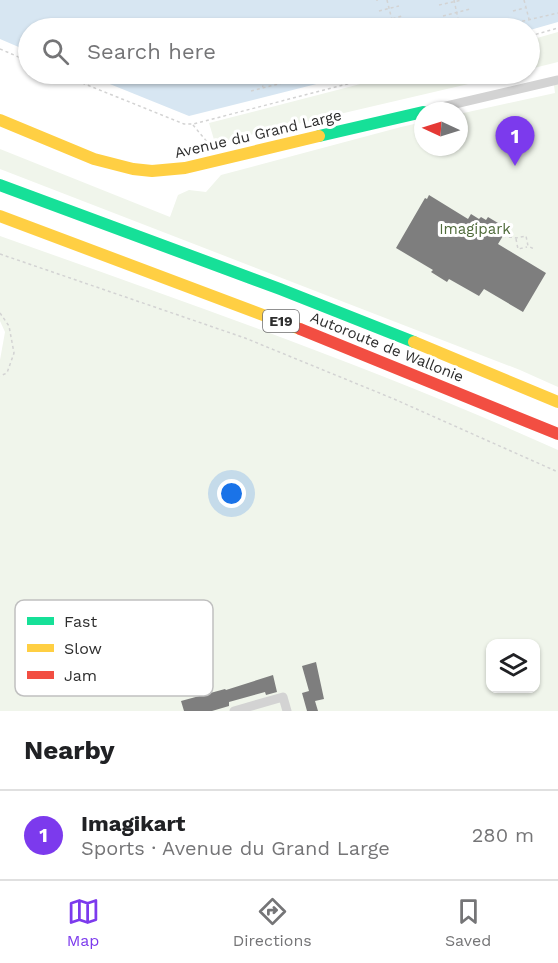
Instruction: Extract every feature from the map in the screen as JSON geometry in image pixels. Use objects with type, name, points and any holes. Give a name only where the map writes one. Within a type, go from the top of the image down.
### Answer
[{"type":"main road","name":"Avenue du Grand Large","points":[[0,120],[93,158],[126,168],[154,171],[184,168],[414,113]]},
{"type":"main road","name":"Autoroute de Wallonie","points":[[0,185],[328,308],[485,370],[558,402]]},
{"type":"main road","name":"Autoroute de Wallonie","points":[[0,216],[296,327],[470,396],[558,434]]},
{"type":"street","name":"Avenue du Grand Large","points":[[463,102],[558,80]]},
{"type":"street","points":[[234,711],[283,698],[286,711]]},
{"type":"path","points":[[387,0],[391,18]]},
{"type":"path","points":[[439,5],[462,0]]},
{"type":"path","points":[[524,0],[528,18]]},
{"type":"path","points":[[454,1],[457,18]]},
{"type":"path","points":[[379,11],[399,6]]},
{"type":"path","points":[[513,11],[526,8]]},
{"type":"path","points":[[443,16],[470,9]]},
{"type":"path","points":[[537,18],[558,13]]},
{"type":"path","points":[[395,18],[402,16]]},
{"type":"path","points":[[540,33],[558,28]]},
{"type":"path","points":[[0,49],[18,57]]},
{"type":"path","points":[[85,84],[184,124],[193,124],[347,84]]},
{"type":"path","points":[[262,84],[263,88]]},
{"type":"path","points":[[251,91],[276,84]]},
{"type":"path","points":[[193,124],[212,147],[217,160]]},
{"type":"path","points":[[503,236],[516,238],[526,236],[528,246]]},
{"type":"path","points":[[516,238],[518,249],[528,246],[534,249]]},
{"type":"path","points":[[0,254],[245,338],[394,399],[558,472]]},
{"type":"path","points":[[0,313],[9,326],[14,353],[7,373],[0,376]]},
{"type":"green space","points":[[558,32],[558,62],[540,66],[540,37]]},
{"type":"green space","points":[[360,84],[468,84],[215,143],[209,123]]},
{"type":"green space","name":"Imagipark","points":[[558,84],[558,387],[520,370],[0,169],[0,149],[170,217],[178,195],[189,190],[206,192],[221,175],[414,124],[414,156],[468,156],[468,112],[555,93],[554,85]]},
{"type":"green space","points":[[0,236],[351,364],[558,450],[558,711],[0,711],[0,360],[5,332],[0,321]]},
{"type":"shaded area","points":[[0,0],[558,0],[558,22],[540,27],[540,18],[18,18],[18,47],[0,39]]},
{"type":"shaded area","points":[[110,84],[316,84],[189,116]]},
{"type":"building","points":[[429,195],[468,219],[471,214],[479,219],[481,217],[486,220],[488,217],[503,226],[502,228],[506,231],[498,244],[546,273],[523,312],[484,289],[479,296],[449,279],[447,282],[431,272],[433,270],[396,248],[425,198],[427,199]]},
{"type":"building","points":[[316,662],[324,699],[315,701],[318,711],[307,711],[302,693],[309,691],[302,666]]},
{"type":"building","points":[[273,675],[277,692],[266,695],[265,692],[229,702],[229,706],[212,711],[184,711],[181,701],[199,696],[213,696],[213,692]]},
{"type":"traffic: fast","points":[[319,136],[414,114]]},
{"type":"traffic: fast","points":[[0,185],[280,289],[414,342]]},
{"type":"traffic: slow","points":[[0,120],[94,159],[133,169],[152,171],[185,168],[319,136]]},
{"type":"traffic: slow","points":[[0,216],[300,329]]},
{"type":"traffic: slow","points":[[414,342],[558,402]]},
{"type":"traffic: jam","points":[[300,329],[558,434]]},
{"type":"place","name":"Imagikart","points":[[515,166]]}]
